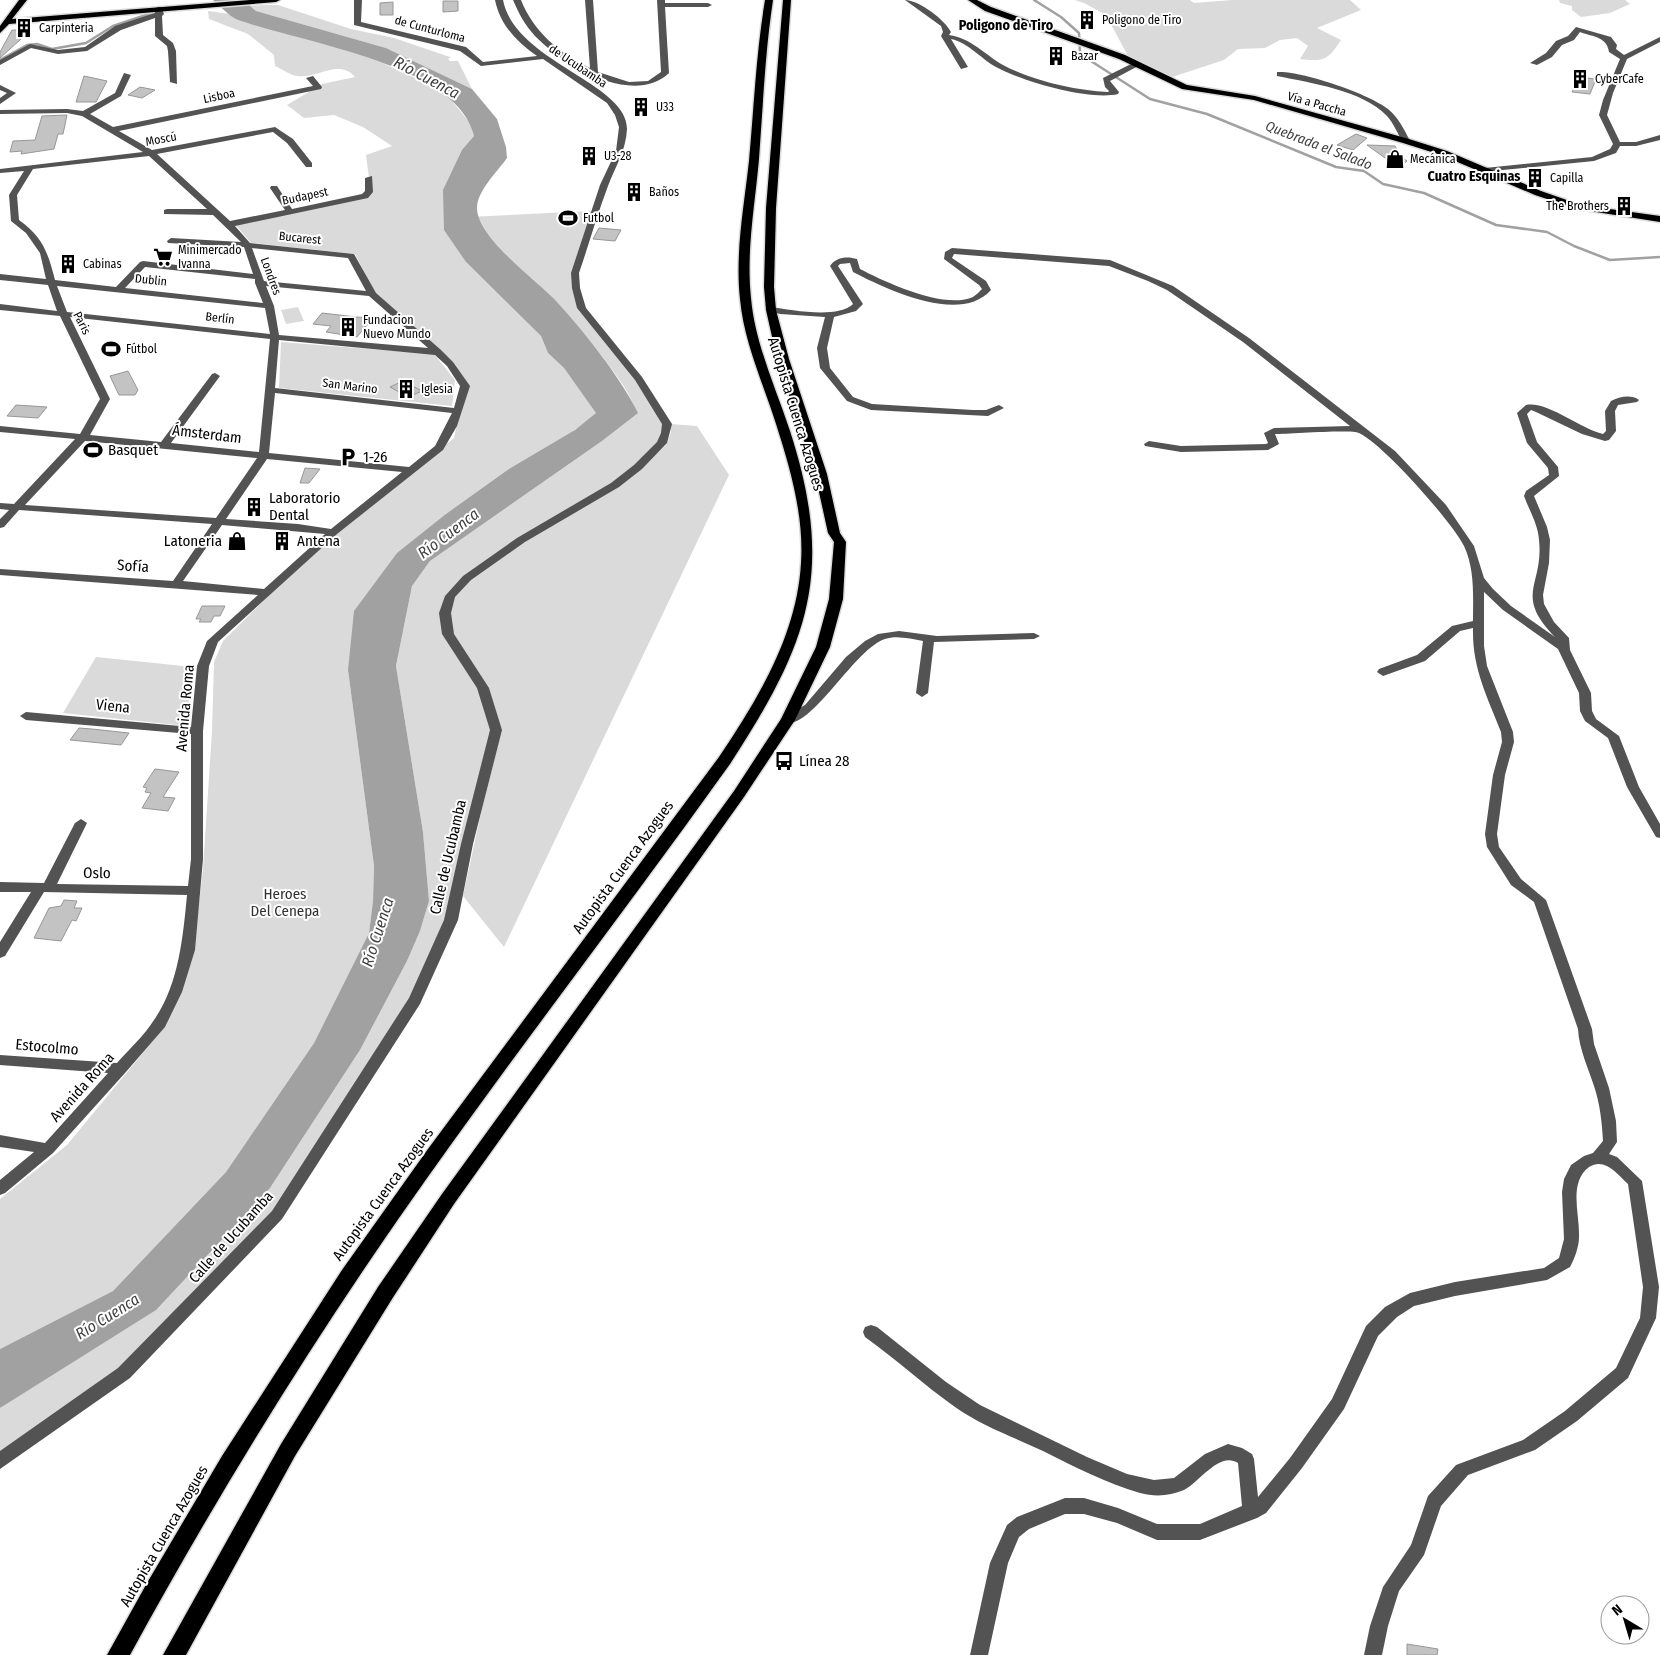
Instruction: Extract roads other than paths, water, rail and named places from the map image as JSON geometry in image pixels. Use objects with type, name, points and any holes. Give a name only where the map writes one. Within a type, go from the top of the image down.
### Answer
[{"type":"highway","name":"Autopista Cuenca Azogues","points":[[118,1655],[221,1474],[343,1283],[449,1134],[716,773],[765,697],[789,646],[805,587],[807,561],[805,518],[794,464],[752,335],[744,282],[745,221],[753,168],[769,0]]},
{"type":"highway","name":"Autopista Cuenca Azogues","points":[[174,1655],[288,1450],[404,1263],[714,830],[788,720],[811,676],[832,617],[838,581],[840,542],[834,534],[821,474],[783,360],[771,310],[768,252],[787,0]]},
{"type":"main road","points":[[0,31],[23,0]]},
{"type":"main road","points":[[6,22],[160,11],[198,5],[276,0]]},
{"type":"main road","name":"Vía a Paccha","points":[[972,0],[988,9],[1138,64],[1185,87],[1255,98],[1406,141],[1444,153],[1580,208],[1660,219]]},
{"type":"street","points":[[163,0],[160,11],[159,36],[170,45],[172,51],[174,82]]},
{"type":"street","name":"de Cunturloma","points":[[358,0],[357,23],[464,49],[482,64],[544,57]]},
{"type":"street","name":"de Ucubamba","points":[[499,0],[502,16],[517,35],[544,57],[610,101],[619,115],[623,127],[620,150],[604,185],[575,273]]},
{"type":"street","points":[[517,0],[521,17],[542,40],[603,78],[640,84],[661,78],[665,73],[661,3],[712,4]]},
{"type":"street","points":[[589,0],[594,73]]},
{"type":"street","points":[[910,0],[944,25],[945,36],[964,67]]},
{"type":"street","points":[[0,63],[30,46],[58,52],[86,49],[118,28],[160,11]]},
{"type":"street","points":[[1534,63],[1549,55],[1559,43],[1571,38],[1579,29],[1608,39],[1613,45],[1614,52],[1624,58]]},
{"type":"street","points":[[945,36],[964,39],[994,63],[1008,70],[1089,94],[1106,96],[1114,93],[1105,82],[1138,64]]},
{"type":"street","points":[[1617,144],[1603,115],[1604,107],[1624,58],[1660,39]]},
{"type":"street","points":[[1280,74],[1308,78],[1379,105],[1398,124],[1406,141]]},
{"type":"street","points":[[84,114],[118,94],[127,75]]},
{"type":"street","name":"Lisboa","points":[[112,130],[318,87],[310,78]]},
{"type":"street","points":[[0,87],[12,93],[0,102]]},
{"type":"street","name":"Londres","points":[[0,112],[67,111],[84,114],[151,153],[230,224],[247,245],[258,280],[269,306],[275,337],[263,457],[176,584]]},
{"type":"street","name":"Moscú","points":[[0,171],[151,153],[275,129],[290,141],[310,165]]},
{"type":"street","points":[[1617,144],[1636,144],[1660,137]]},
{"type":"street","points":[[1485,170],[1594,159],[1613,151],[1617,144]]},
{"type":"street","name":"Paris","points":[[0,525],[84,436],[105,400],[63,313],[51,282],[44,253],[29,231],[15,221],[13,194],[30,168]]},
{"type":"street","name":"Budapest","points":[[230,224],[365,196],[368,192],[369,178]]},
{"type":"street","points":[[274,188],[290,212]]},
{"type":"street","points":[[167,212],[217,212]]},
{"type":"street","name":"Bucarest","points":[[171,241],[247,245],[351,256]]},
{"type":"street","points":[[771,310],[830,314],[843,313],[858,306],[834,266],[837,262],[848,259],[854,261],[856,270],[886,286],[949,302],[972,300],[987,290],[983,283],[948,260],[948,254],[952,251],[1110,263],[1170,288],[1246,340],[1359,430],[1391,453],[1442,507],[1469,546],[1479,579],[1478,646],[1481,666],[1507,732],[1508,742],[1499,775],[1491,834],[1493,846],[1516,882],[1540,900],[1584,1029],[1585,1045],[1603,1089],[1607,1108],[1610,1142],[1598,1157],[1589,1160],[1576,1169],[1571,1179],[1569,1192],[1572,1239],[1565,1262],[1547,1274],[1455,1289],[1410,1300],[1391,1312],[1372,1331],[1338,1404],[1296,1463],[1260,1507],[1251,1512],[1200,1532],[1157,1532],[1118,1516],[1084,1506],[1065,1506],[1033,1517],[1013,1532],[1004,1547],[998,1563],[980,1655]]},
{"type":"street","name":"Avenida Roma","points":[[0,1188],[48,1149],[120,1069],[160,1023],[175,992],[188,950],[197,859],[197,731],[203,666],[213,641],[333,532],[439,448],[447,437],[458,411],[465,386],[450,364],[372,294],[351,256]]},
{"type":"street","points":[[119,289],[143,264],[372,294]]},
{"type":"street","name":"Calle de Ucubamba","points":[[0,1461],[124,1373],[277,1215],[415,1000],[451,920],[467,844],[496,730],[483,688],[448,634],[445,613],[450,596],[466,578],[521,540],[615,485],[638,467],[662,443],[666,433],[667,424],[639,379],[582,308],[576,288],[575,273]]},
{"type":"street","name":"Dublin","points":[[0,277],[269,306]]},
{"type":"street","name":"Berlín","points":[[0,308],[438,352]]},
{"type":"street","points":[[830,314],[822,348],[825,368],[850,399],[871,407],[894,409],[988,413],[999,408]]},
{"type":"street","points":[[165,444],[215,376]]},
{"type":"street","name":"San Marino","points":[[270,390],[458,411]]},
{"type":"street","points":[[1564,650],[1563,638],[1550,626],[1538,606],[1539,580],[1546,547],[1541,522],[1529,496],[1530,493],[1554,476],[1553,466],[1532,444],[1522,413],[1529,407],[1548,412],[1595,436],[1605,438],[1611,432],[1609,409],[1611,405],[1618,401],[1634,400]]},
{"type":"street","name":"Ámsterdam","points":[[0,429],[165,444],[263,457],[410,470]]},
{"type":"street","points":[[1149,444],[1180,449],[1268,447],[1274,444],[1269,433],[1274,431],[1359,430]]},
{"type":"street","points":[[0,506],[218,523],[298,527],[333,532]]},
{"type":"street","name":"Sofía","points":[[0,572],[265,592]]},
{"type":"street","points":[[1479,579],[1489,592],[1507,608],[1557,641],[1564,650],[1585,693],[1586,711],[1591,721],[1613,736],[1618,758],[1648,817],[1660,834]]},
{"type":"street","points":[[1383,672],[1421,658],[1456,628],[1479,623]]},
{"type":"street","points":[[788,720],[809,708],[850,660],[869,642],[882,636],[899,634],[929,638],[1034,636]]},
{"type":"street","points":[[922,693],[929,638]]},
{"type":"street","name":"Viena","points":[[26,716],[197,731]]},
{"type":"street","points":[[0,953],[44,889],[81,823]]},
{"type":"street","name":"Oslo","points":[[0,887],[194,891]]},
{"type":"street","name":"Estocolmo","points":[[0,1060],[120,1069]]},
{"type":"street","points":[[0,1141],[48,1149]]},
{"type":"street","points":[[1373,1655],[1379,1626],[1392,1587],[1418,1549],[1434,1502],[1462,1470],[1529,1445],[1571,1416],[1622,1374],[1648,1318],[1651,1287],[1635,1180],[1612,1161],[1598,1157]]},
{"type":"street","points":[[871,1332],[952,1396],[996,1422],[1089,1465],[1139,1485],[1158,1489],[1181,1483],[1216,1455],[1225,1452],[1240,1453],[1246,1459],[1251,1512]]},
{"type":"water","name":"Río Cuenca","points":[[213,0],[243,0],[256,11],[386,48],[472,89],[497,119],[506,147],[507,158],[481,194],[477,207],[479,219],[486,232],[509,258],[548,293],[579,327],[611,369],[638,413],[602,441],[430,561],[412,586],[396,666],[423,832],[429,901],[420,931],[407,961],[360,1050],[270,1188],[156,1310],[0,1408],[0,1349],[113,1291],[226,1172],[314,1043],[369,933],[373,901],[374,866],[348,670],[354,611],[397,553],[446,514],[509,469],[575,430],[596,413],[564,368],[548,353],[541,336],[466,262],[444,230],[443,190],[462,150],[474,136],[462,111],[438,90],[407,73],[333,47],[236,19]]},
{"type":"waterway","name":"Quebrada el Salado","points":[[1034,0],[1061,17],[1079,33],[1080,54],[1150,99],[1207,114],[1336,167],[1364,171],[1383,184],[1424,193],[1496,225],[1547,232],[1574,246],[1610,260],[1660,257]]},
{"type":"waterway","points":[[0,60],[27,45],[37,44],[52,49],[86,43],[113,26],[152,13]]},
{"type":"place","name":"Poligono de Tiro","points":[[1087,20]]},
{"type":"place","name":"Carpinteria","points":[[24,28]]},
{"type":"place","name":"Bazar","points":[[1056,56]]},
{"type":"place","name":"CyberCafe","points":[[1580,79]]},
{"type":"place","name":"U33","points":[[641,107]]},
{"type":"place","name":"U3-28","points":[[589,156]]},
{"type":"place","name":"Mecánica","points":[[1395,159]]},
{"type":"place","name":"Capilla","points":[[1535,178]]},
{"type":"place","name":"Baños","points":[[634,192]]},
{"type":"place","name":"The Brothers","points":[[1624,206]]},
{"type":"place","name":"Futbol","points":[[568,218]]},
{"type":"place","name":"Minimercado Ivanna","points":[[163,257]]},
{"type":"place","name":"Cabinas","points":[[68,264]]},
{"type":"place","name":"Fundacion Nuevo Mundo","points":[[348,327]]},
{"type":"place","name":"Fútbol","points":[[111,349]]},
{"type":"place","name":"Iglesia","points":[[406,389]]},
{"type":"place","name":"Basquet","points":[[93,450]]},
{"type":"place","name":"1-26","points":[[348,457]]},
{"type":"place","name":"Laboratorio Dental","points":[[254,507]]},
{"type":"place","name":"Latoneria","points":[[237,541]]},
{"type":"place","name":"Antena","points":[[282,541]]},
{"type":"place","name":"Línea 28","points":[[784,761]]},
{"type":"district","name":"Poligono de Tiro","points":[[1006,25]]},
{"type":"district","name":"Cuatro Esquinas","points":[[1474,176]]},
{"type":"park label","name":"Heroes Del Cenepa","points":[[285,902]]}]
